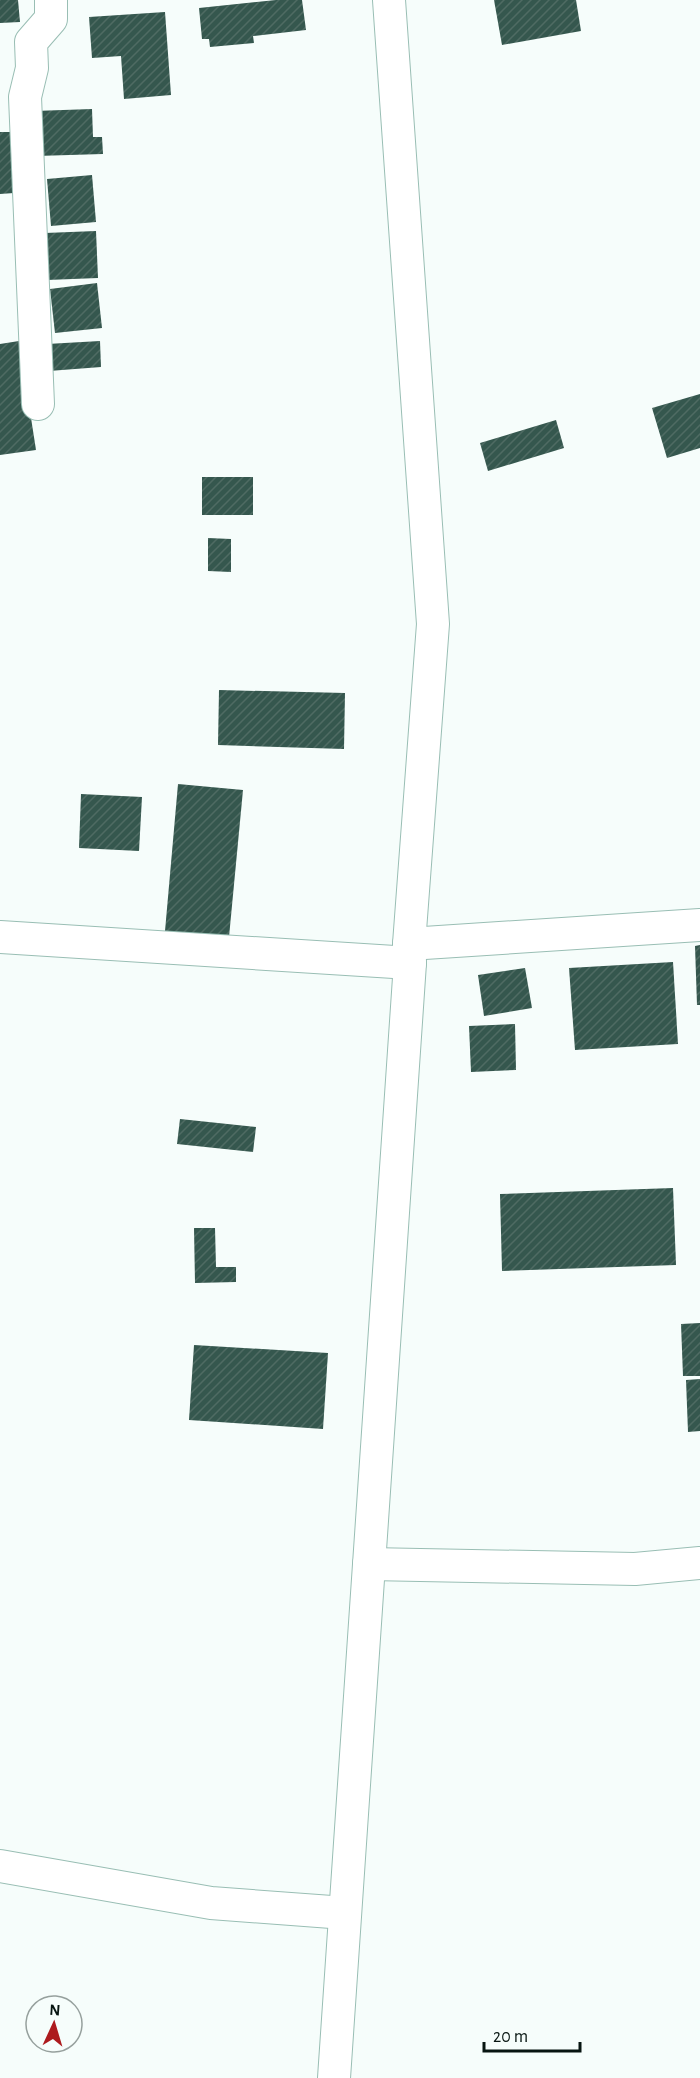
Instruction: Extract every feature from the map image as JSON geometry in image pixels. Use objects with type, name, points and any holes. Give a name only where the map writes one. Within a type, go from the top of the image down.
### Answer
[{"type":"street","points":[[38,404],[25,97],[32,68],[31,42],[51,19],[51,0]]},
{"type":"street","points":[[333,2078],[433,624],[389,0]]},
{"type":"street","points":[[0,937],[409,954],[700,925]]},
{"type":"street","points":[[369,1564],[636,1569],[700,1563]]},
{"type":"street","points":[[0,1866],[211,1903],[345,1913]]},
{"type":"building","points":[[0,0],[18,0],[20,22],[0,23]]},
{"type":"building","points":[[276,0],[302,0],[306,30],[253,36],[254,43],[210,47],[209,39],[202,39],[199,8]]},
{"type":"building","points":[[494,0],[576,0],[581,31],[502,45]]},
{"type":"building","points":[[165,12],[171,95],[124,99],[121,56],[92,58],[89,17]]},
{"type":"building","points":[[92,109],[93,137],[102,137],[103,154],[36,156],[34,111]]},
{"type":"building","points":[[0,132],[13,132],[14,193],[0,194]]},
{"type":"building","points":[[92,175],[96,222],[51,226],[47,179]]},
{"type":"building","points":[[96,231],[98,278],[47,280],[45,233]]},
{"type":"building","points":[[97,283],[102,328],[55,333],[50,289]]},
{"type":"building","points":[[19,341],[36,450],[0,455],[0,344]]},
{"type":"building","points":[[100,341],[101,367],[49,371],[47,344]]},
{"type":"building","points":[[700,394],[700,448],[667,458],[652,408]]},
{"type":"building","points":[[556,420],[564,448],[488,471],[480,443]]},
{"type":"building","points":[[202,477],[253,477],[253,515],[202,515]]},
{"type":"building","points":[[208,538],[231,539],[231,572],[208,571]]},
{"type":"building","points":[[219,690],[345,693],[344,749],[218,745]]},
{"type":"building","points":[[178,784],[243,790],[229,937],[165,931]]},
{"type":"building","points":[[81,794],[142,797],[139,851],[79,848]]},
{"type":"building","points":[[700,945],[700,1005],[697,1005],[695,946]]},
{"type":"building","points":[[673,962],[678,1044],[575,1050],[569,968]]},
{"type":"building","points":[[525,968],[532,1008],[484,1016],[478,975]]},
{"type":"building","points":[[515,1024],[516,1070],[471,1072],[469,1026]]},
{"type":"building","points":[[180,1119],[256,1127],[253,1152],[177,1144]]},
{"type":"building","points":[[673,1188],[676,1265],[502,1271],[500,1194]]},
{"type":"building","points":[[194,1228],[215,1228],[216,1267],[236,1267],[236,1282],[195,1283]]},
{"type":"building","points":[[700,1323],[700,1376],[683,1376],[681,1324]]},
{"type":"building","points":[[194,1345],[328,1353],[323,1429],[189,1420]]},
{"type":"building","points":[[700,1379],[700,1431],[688,1432],[686,1380]]}]
